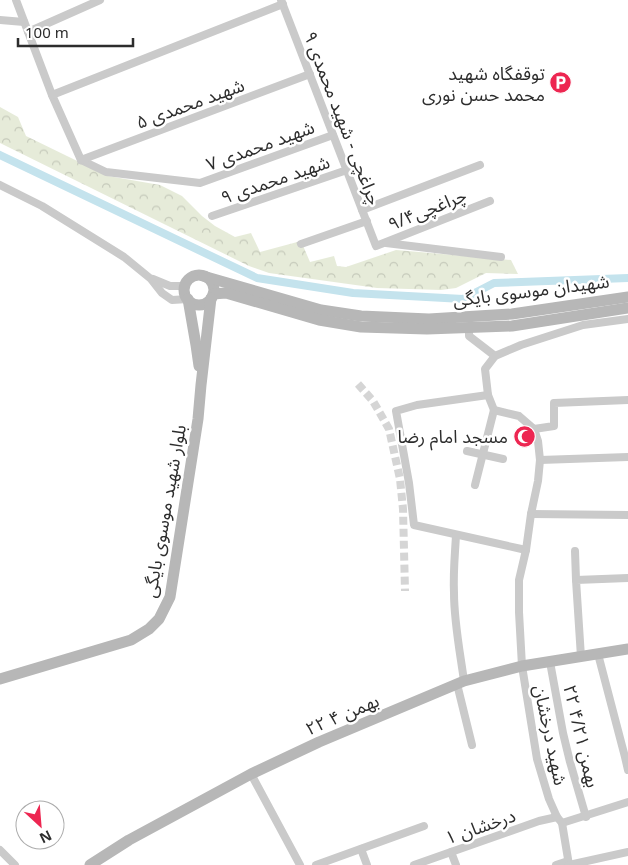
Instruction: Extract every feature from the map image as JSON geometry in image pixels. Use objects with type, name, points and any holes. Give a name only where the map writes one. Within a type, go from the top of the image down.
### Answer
[{"type":"street","points":[[16,0],[52,95],[80,160]]},
{"type":"street","points":[[28,32],[100,0]]},
{"type":"street","points":[[52,95],[282,2]]},
{"type":"street","name":"۹ چراغچی - شهید محمدی","points":[[282,2],[362,210],[380,244]]},
{"type":"street","points":[[0,20],[24,22]]},
{"type":"street","name":"شهید محمدی ۵","points":[[80,160],[310,74]]},
{"type":"street","name":"شهید محمدی ۷","points":[[80,160],[106,172],[200,183],[333,135]]},
{"type":"street","points":[[362,210],[480,165]]},
{"type":"street","name":"شهید محمدی ۹","points":[[212,216],[347,170]]},
{"type":"street","points":[[0,185],[42,206],[124,257],[151,279],[172,300],[188,299]]},
{"type":"street","name":"۹/۴چراغچی","points":[[380,244],[490,201]]},
{"type":"street","points":[[301,244],[367,221]]},
{"type":"street","points":[[380,244],[501,257]]},
{"type":"street","points":[[194,276],[203,276],[211,281],[214,289],[208,302],[200,305],[191,302],[184,291],[190,279],[194,276]]},
{"type":"street","name":"شهیدان موسوی بایگی","points":[[203,276],[321,310],[362,316],[429,319],[512,314],[628,297]]},
{"type":"street","points":[[151,279],[170,286],[185,286]]},
{"type":"street","name":"شهیدان موسوی بایگی","points":[[212,296],[226,293],[319,320],[362,327],[428,329],[512,326],[628,308]]},
{"type":"street","name":"بلوار شهید موسوی بایگی","points":[[0,679],[131,640],[149,629],[159,619],[170,597],[198,419],[212,296]]},
{"type":"street","name":"بلوار شهید موسوی بایگی","points":[[188,299],[201,385]]},
{"type":"street","points":[[475,485],[494,410],[488,395],[485,369],[494,356],[521,344],[583,325],[628,319]]},
{"type":"street","points":[[469,328],[469,336],[494,356]]},
{"type":"street","points":[[488,395],[418,405],[396,411],[409,483],[414,525],[526,550]]},
{"type":"street","points":[[494,410],[519,416],[534,429],[554,426],[554,403],[628,400]]},
{"type":"street","name":"شهید درخشان","points":[[534,429],[538,441],[540,460],[538,481],[526,550],[518,580],[522,666],[537,759],[549,799],[560,820],[569,864]]},
{"type":"street","points":[[467,451],[503,459]]},
{"type":"street","points":[[540,460],[628,457]]},
{"type":"street","points":[[531,514],[628,515]]},
{"type":"street","points":[[456,535],[454,561],[456,631],[461,682],[472,745]]},
{"type":"street","points":[[574,551],[580,657]]},
{"type":"street","points":[[576,580],[628,578]]},
{"type":"street","name":"۲۲ بهمن ۴","points":[[94,864],[129,840],[250,774],[319,742],[461,682],[522,666],[628,648]]},
{"type":"street","points":[[598,654],[627,757],[628,770]]},
{"type":"street","name":"۲۲ بهمن ۴/۲۱","points":[[550,662],[568,752],[586,816]]},
{"type":"street","points":[[250,774],[300,865]]},
{"type":"street","name":"درخشان ۱","points":[[414,865],[539,821],[586,816],[628,802]]},
{"type":"street","points":[[316,865],[424,826]]},
{"type":"street","points":[[361,849],[367,865]]},
{"type":"street","points":[[0,850],[15,865]]},
{"type":"street","points":[[451,852],[456,865]]},
{"type":"street","points":[[556,865],[628,852]]},
{"type":"green space","points":[[0,107],[18,117],[26,136],[108,176],[160,185],[182,196],[202,216],[235,237],[251,233],[260,252],[301,241],[310,262],[334,256],[337,266],[346,267],[396,250],[511,260],[518,274],[486,273],[456,288],[441,290],[377,288],[269,273],[249,266],[0,143]]},
{"type":"waterway","points":[[0,155],[257,278],[353,293],[463,299],[494,283],[628,278]]},
{"type":"tunnel","points":[[358,384],[373,401],[389,429],[400,479],[403,509],[405,591]]},
{"type":"place","name":"توقفگاه شهید محمد حسن نوری","points":[[561,83]]},
{"type":"place","name":"مسجد امام رضا","points":[[524,436]]}]
